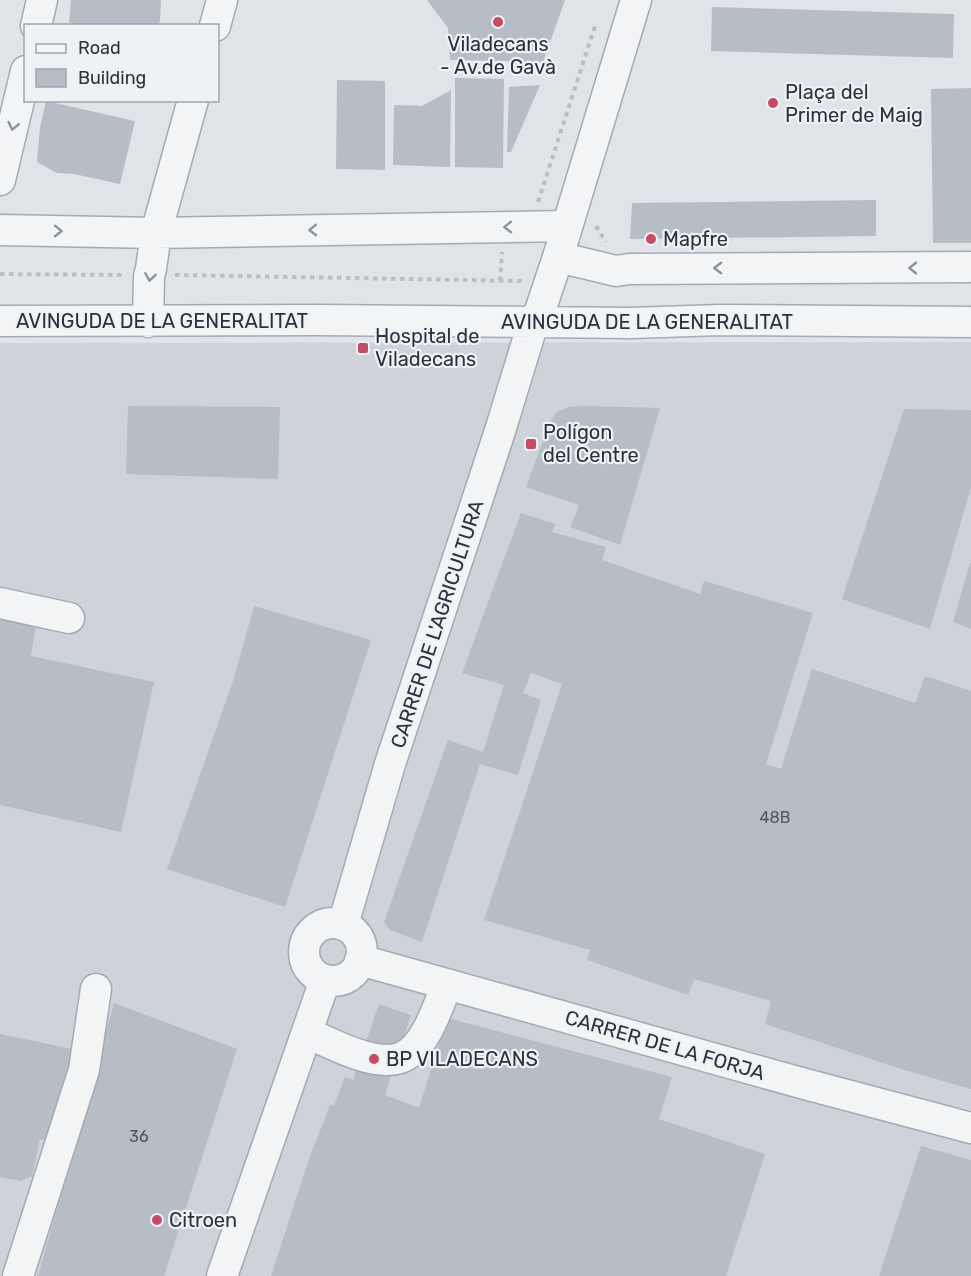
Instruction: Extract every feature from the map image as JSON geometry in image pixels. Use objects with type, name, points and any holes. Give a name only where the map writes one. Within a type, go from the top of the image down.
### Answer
[{"type":"street","points":[[36,24],[42,0]]},
{"type":"street","points":[[216,24],[222,0]]},
{"type":"street","name":"CARRER DE L'AGRICULTURA","points":[[344,925],[390,764],[500,431],[532,323],[540,310],[558,257],[636,0]]},
{"type":"street","points":[[0,180],[24,79]]},
{"type":"street","points":[[148,322],[149,276],[156,233],[193,102]]},
{"type":"street","points":[[0,230],[156,233],[566,226]]},
{"type":"street","points":[[558,257],[616,271],[629,269],[971,267]]},
{"type":"street","name":"AVINGUDA DE LA GENERALITAT","points":[[0,321],[971,322]]},
{"type":"street","points":[[0,603],[69,618]]},
{"type":"street","points":[[325,924],[344,925],[351,929],[360,943],[360,960],[357,968],[343,979],[325,980],[310,969],[304,952],[305,942],[317,928],[325,924]]},
{"type":"street","name":"CARRER DE LA FORJA","points":[[360,960],[971,1128]]},
{"type":"street","points":[[222,1276],[325,980]]},
{"type":"street","points":[[307,1033],[350,1052],[383,1059],[400,1058],[421,1041],[435,1016],[447,984]]},
{"type":"street","points":[[18,1276],[84,1070],[96,989]]},
{"type":"path","points":[[537,206],[596,23]]},
{"type":"path","points":[[597,221],[596,228],[605,242],[617,245],[616,271]]},
{"type":"path","name":"AVINGUDA DE LA GENERALITAT","points":[[193,275],[500,281],[503,227]]},
{"type":"path","points":[[0,274],[112,275]]},
{"type":"shaded area","points":[[971,342],[971,1276],[0,1276],[0,343]]},
{"type":"building","points":[[71,0],[161,0],[159,24],[73,24],[69,22]]},
{"type":"building","points":[[427,0],[565,0],[543,62],[450,60],[448,28]]},
{"type":"building","points":[[712,7],[954,14],[953,58],[711,51]]},
{"type":"building","points":[[455,78],[504,79],[503,168],[455,167]]},
{"type":"building","points":[[337,80],[385,81],[385,170],[336,169]]},
{"type":"building","points":[[540,85],[511,152],[507,152],[509,87]]},
{"type":"building","points":[[971,88],[971,243],[933,243],[931,89]]},
{"type":"building","points":[[451,90],[450,167],[393,165],[394,105],[422,106]]},
{"type":"building","points":[[46,102],[135,121],[120,184],[74,174],[57,173],[37,162],[40,127]]},
{"type":"building","points":[[876,200],[876,236],[630,239],[632,203]]},
{"type":"building","points":[[128,406],[280,407],[278,479],[126,474]]},
{"type":"building","points":[[569,407],[660,408],[620,545],[570,527],[579,505],[526,487],[550,422],[557,412]]},
{"type":"building","points":[[904,409],[971,410],[971,487],[930,629],[842,599]]},
{"type":"building","points":[[521,513],[555,524],[552,532],[606,547],[602,560],[700,594],[704,581],[813,613],[766,764],[781,769],[812,669],[915,703],[925,676],[971,691],[971,1089],[901,1069],[765,1024],[771,1001],[694,979],[688,995],[587,960],[590,950],[484,920],[562,684],[531,673],[523,693],[541,700],[518,775],[480,764],[422,942],[390,930],[384,922],[448,740],[483,752],[504,685],[462,673]]},
{"type":"building","points":[[971,563],[971,629],[953,622]]},
{"type":"building","points":[[254,606],[371,640],[285,907],[167,869],[234,678]]},
{"type":"building","points":[[0,617],[36,625],[31,656],[154,682],[121,832],[0,805]]},
{"type":"building","points":[[114,1003],[237,1049],[164,1276],[38,1276]]},
{"type":"building","points":[[379,1004],[411,1015],[385,1095],[419,1108],[447,1018],[672,1077],[659,1119],[765,1154],[726,1276],[271,1276],[309,1159],[330,1105],[334,1106],[345,1077],[353,1080]]},
{"type":"building","points":[[0,1034],[72,1049],[50,1142],[40,1139],[32,1176],[20,1181],[0,1177]]},
{"type":"building","points":[[921,1146],[971,1160],[971,1276],[879,1276]]},
{"type":"place","name":"Viladecans - Av.de Gavà","points":[[498,22]]},
{"type":"place","name":"Plaça del Primer de Maig","points":[[773,103]]},
{"type":"place","name":"Mapfre","points":[[651,239]]},
{"type":"place","name":"Hospital de Viladecans","points":[[363,348]]},
{"type":"place","name":"Polígon del Centre","points":[[531,444]]},
{"type":"place","name":"BP VILADECANS","points":[[374,1059]]},
{"type":"place","name":"Citroen","points":[[157,1220]]}]
